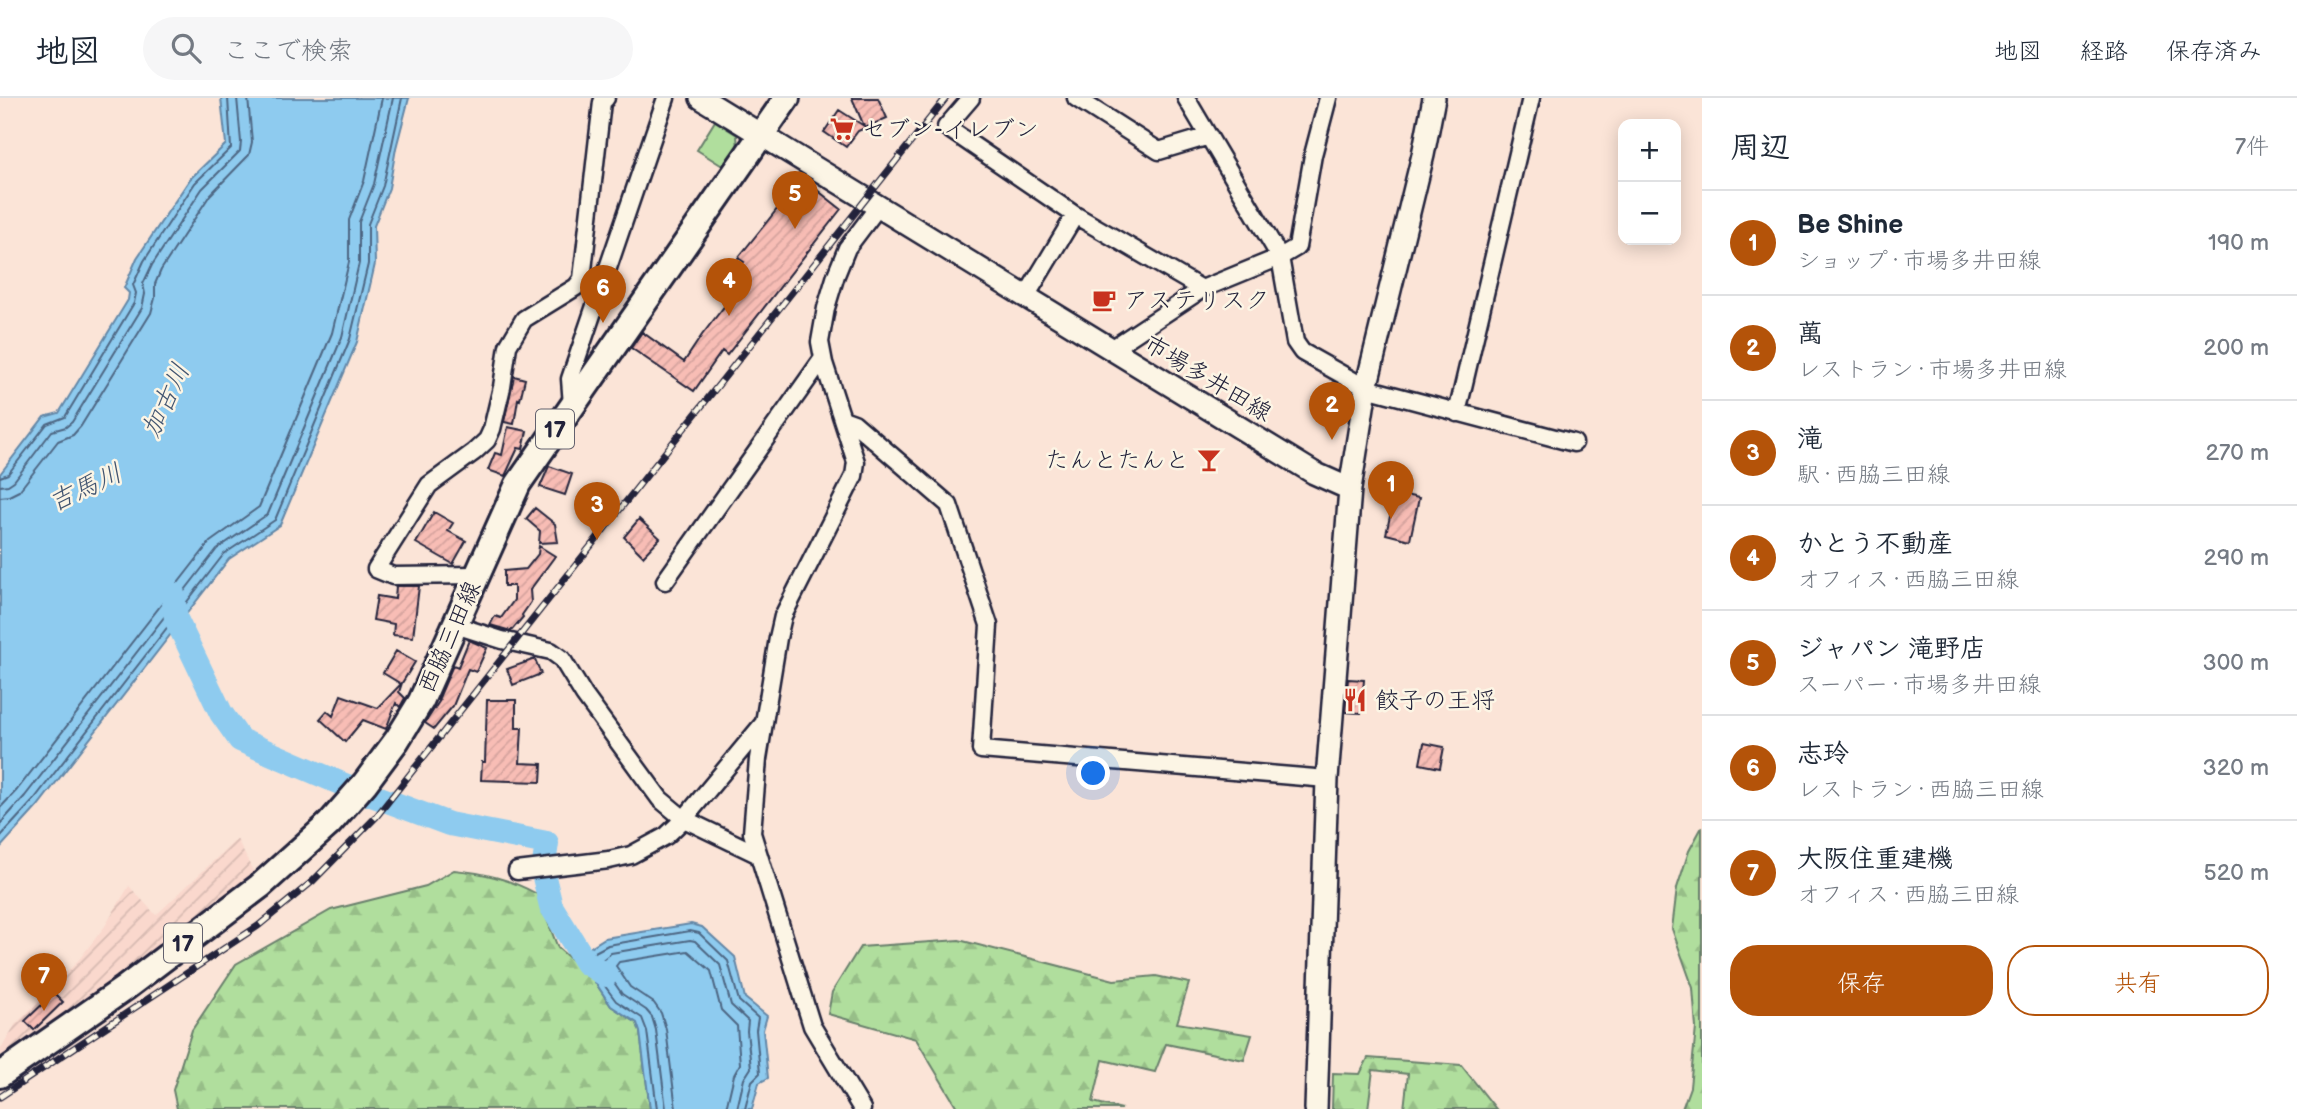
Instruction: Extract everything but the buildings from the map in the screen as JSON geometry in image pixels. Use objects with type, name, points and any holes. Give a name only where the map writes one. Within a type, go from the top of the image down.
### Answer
[{"type":"main road","name":"市場多井田線","points":[[701,98],[1314,473],[1350,489]]},
{"type":"main road","name":"西脇三田線","points":[[0,1075],[125,988],[260,886],[306,846],[360,790],[397,740],[421,701],[518,484],[786,98]]},
{"type":"main road","points":[[1316,1109],[1327,779],[1350,489],[1366,388],[1423,155],[1434,98]]},
{"type":"street","points":[[477,575],[393,576],[376,569],[429,485],[487,440],[502,387],[508,346],[524,319],[576,287],[582,279],[602,102],[606,98]]},
{"type":"street","points":[[572,405],[570,379],[666,98]]},
{"type":"street","points":[[971,98],[946,127],[1075,215],[1202,289]]},
{"type":"street","points":[[1076,98],[1159,151],[1209,136]]},
{"type":"street","points":[[1186,98],[1280,257],[1295,342],[1302,352],[1366,388],[1574,443]]},
{"type":"street","points":[[1110,350],[1202,289],[1280,257],[1297,247],[1328,98]]},
{"type":"street","points":[[1457,412],[1531,98]]},
{"type":"street","points":[[862,1109],[812,1026],[752,833],[763,723],[783,616],[854,476],[856,462],[823,358],[820,342],[826,308],[847,248],[878,207]]},
{"type":"street","points":[[1025,298],[1075,215]]},
{"type":"street","points":[[665,581],[823,358]]},
{"type":"street","points":[[843,419],[854,424],[949,505],[989,625],[981,750],[1327,779]]},
{"type":"street","points":[[455,625],[502,640],[551,651],[562,659],[584,695],[660,799],[684,819],[757,854]]},
{"type":"street","points":[[517,871],[631,855],[666,836],[684,819],[763,723]]},
{"type":"shaded area","points":[[237,839],[255,875],[85,1004],[29,1044],[0,1060],[0,1050],[15,1025],[77,962],[105,926],[129,886],[156,915]]},
{"type":"green space","points":[[715,121],[737,135],[738,149],[724,167],[697,150]]},
{"type":"green space","points":[[1702,827],[1702,1109],[1682,1109],[1690,1087],[1696,1028],[1693,988],[1672,929],[1677,888],[1689,851]]},
{"type":"green space","points":[[454,870],[497,877],[537,894],[558,948],[593,979],[611,1006],[637,1023],[650,1109],[177,1109],[173,1090],[192,1030],[236,964],[331,910],[426,886]]},
{"type":"green space","points":[[959,940],[1114,980],[1156,976],[1189,983],[1177,1023],[1252,1035],[1244,1060],[1166,1044],[1155,1072],[1103,1060],[1093,1102],[1122,1109],[958,1109],[916,1039],[828,1014],[832,992],[860,947]]},
{"type":"green space","points":[[1368,1058],[1461,1065],[1496,1109],[1404,1109],[1408,1074],[1373,1070],[1368,1109],[1332,1109],[1333,1073],[1360,1074]]},
{"type":"water","points":[[221,98],[409,98],[389,188],[374,226],[375,264],[357,342],[280,525],[229,559],[37,807],[0,848],[0,474],[44,417],[59,413],[128,300],[129,293],[124,288],[137,258],[190,179],[226,144]]},
{"type":"water","points":[[691,924],[702,927],[735,957],[745,998],[767,1016],[763,1030],[768,1078],[759,1083],[752,1109],[650,1109],[637,1023],[611,1006],[593,979],[572,960],[587,953],[586,950],[605,938]]},
{"type":"waterway","points":[[173,594],[176,619],[221,713],[240,740],[342,784],[449,824],[547,843],[544,864]]},
{"type":"waterway","points":[[543,873],[551,906],[586,963],[606,975]]},
{"type":"railway","points":[[0,1097],[258,926],[313,881],[376,817],[946,98]]},
{"type":"place","name":"セブン-イレブン","points":[[842,129]]},
{"type":"place","name":"ジャパン 滝野店","points":[[795,229]]},
{"type":"place","name":"アステリスク","points":[[1104,300]]},
{"type":"place","name":"かとう不動産","points":[[729,316]]},
{"type":"place","name":"志玲","points":[[603,323]]},
{"type":"place","name":"萬","points":[[1332,440]]},
{"type":"place","name":"たんとたんと","points":[[1209,460]]},
{"type":"place","name":"Be Shine","points":[[1391,519]]},
{"type":"place","name":"滝","points":[[597,540]]},
{"type":"place","name":"餃子の王将","points":[[1355,700]]},
{"type":"place","name":"大阪住重建機","points":[[44,1011]]},
{"type":"water label","name":"加古川","points":[[165,400]]},
{"type":"water label","name":"吉馬川","points":[[85,487]]}]
